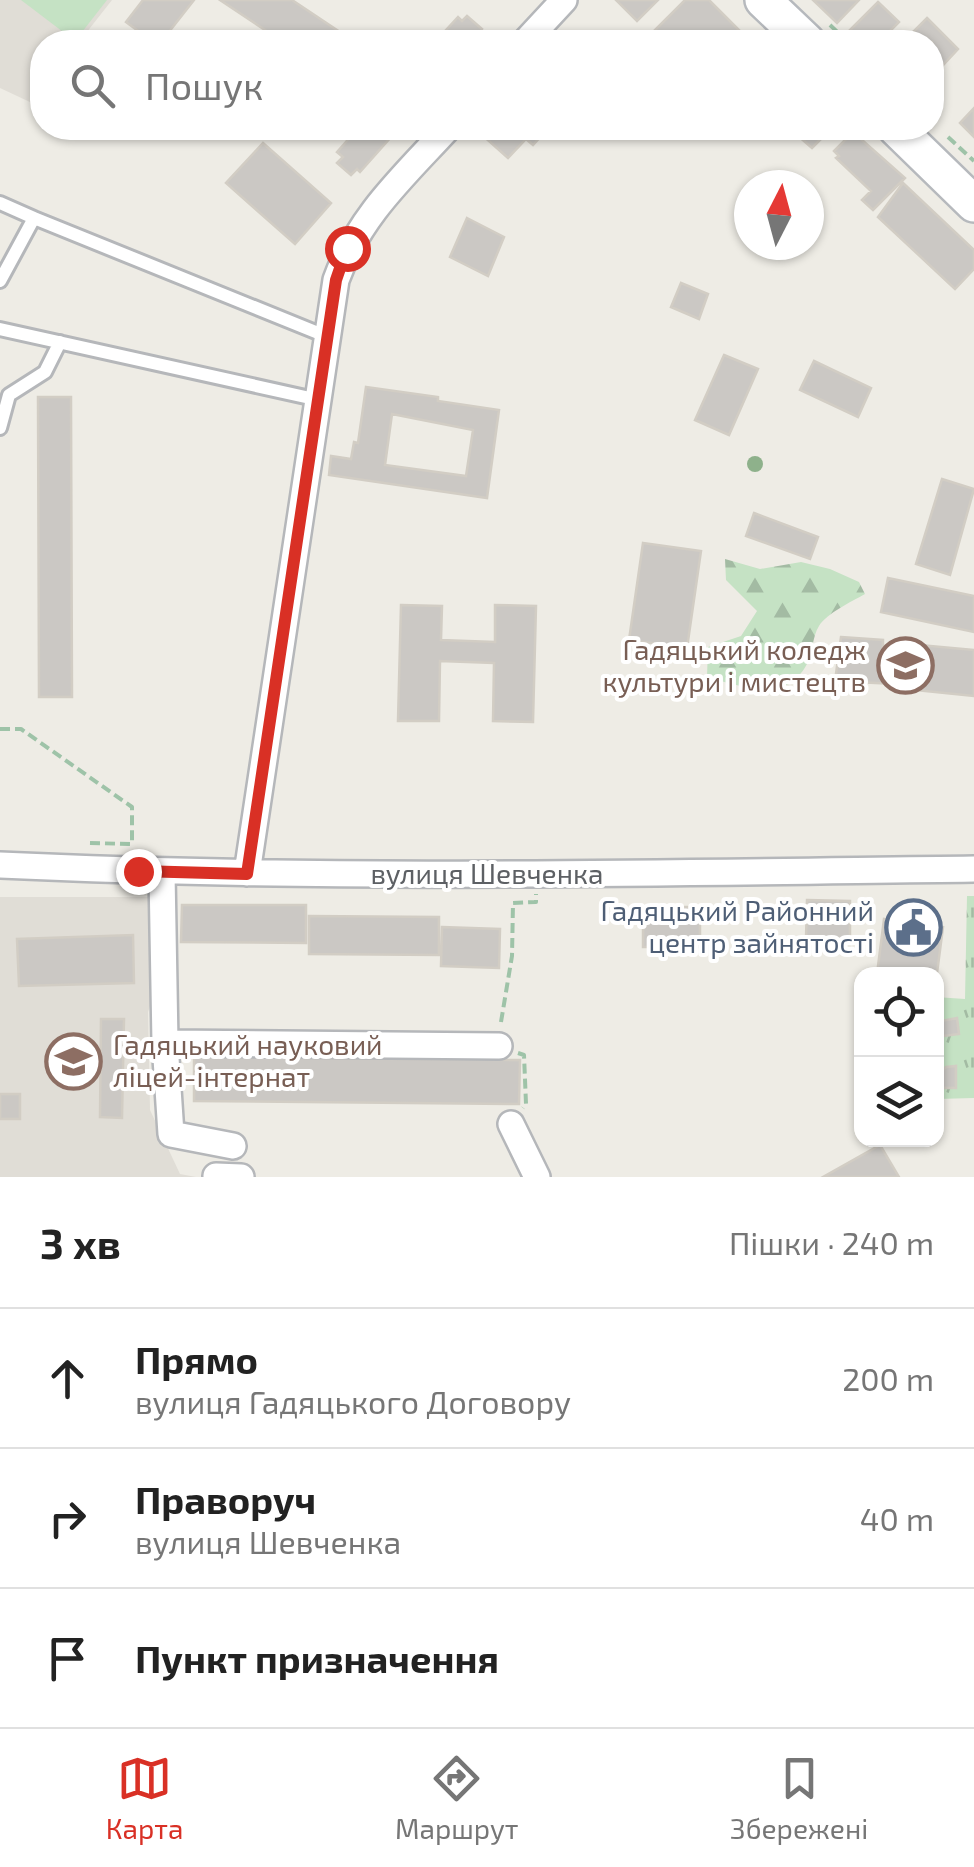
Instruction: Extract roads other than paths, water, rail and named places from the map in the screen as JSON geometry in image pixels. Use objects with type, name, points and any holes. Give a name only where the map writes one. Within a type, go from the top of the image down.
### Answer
[{"type":"street","points":[[536,30],[564,0]]},
{"type":"street","points":[[763,0],[794,30]]},
{"type":"street","points":[[247,874],[336,280],[347,248],[365,218],[437,140]]},
{"type":"street","points":[[908,140],[974,204]]},
{"type":"street","name":"вулиця Шевченка","points":[[0,865],[247,874],[538,875],[974,869]]},
{"type":"street","points":[[150,872],[171,1134],[233,1146]]},
{"type":"street","points":[[165,1043],[499,1046]]},
{"type":"street","points":[[511,1124],[537,1177]]},
{"type":"street","points":[[216,1176],[241,1177]]},
{"type":"lane","points":[[0,203],[328,336]]},
{"type":"lane","points":[[0,281],[34,218]]},
{"type":"lane","points":[[0,329],[319,400]]},
{"type":"lane","points":[[0,428],[9,395],[45,372],[60,342]]},
{"type":"place","name":"Гадяцький коледж культури і мистецтв","points":[[905,666]]},
{"type":"place","name":"Гадяцький Районний центр зайнятості","points":[[913,927]]},
{"type":"place","name":"Гадяцький науковий ліцей-інтернат","points":[[74,1061]]}]
